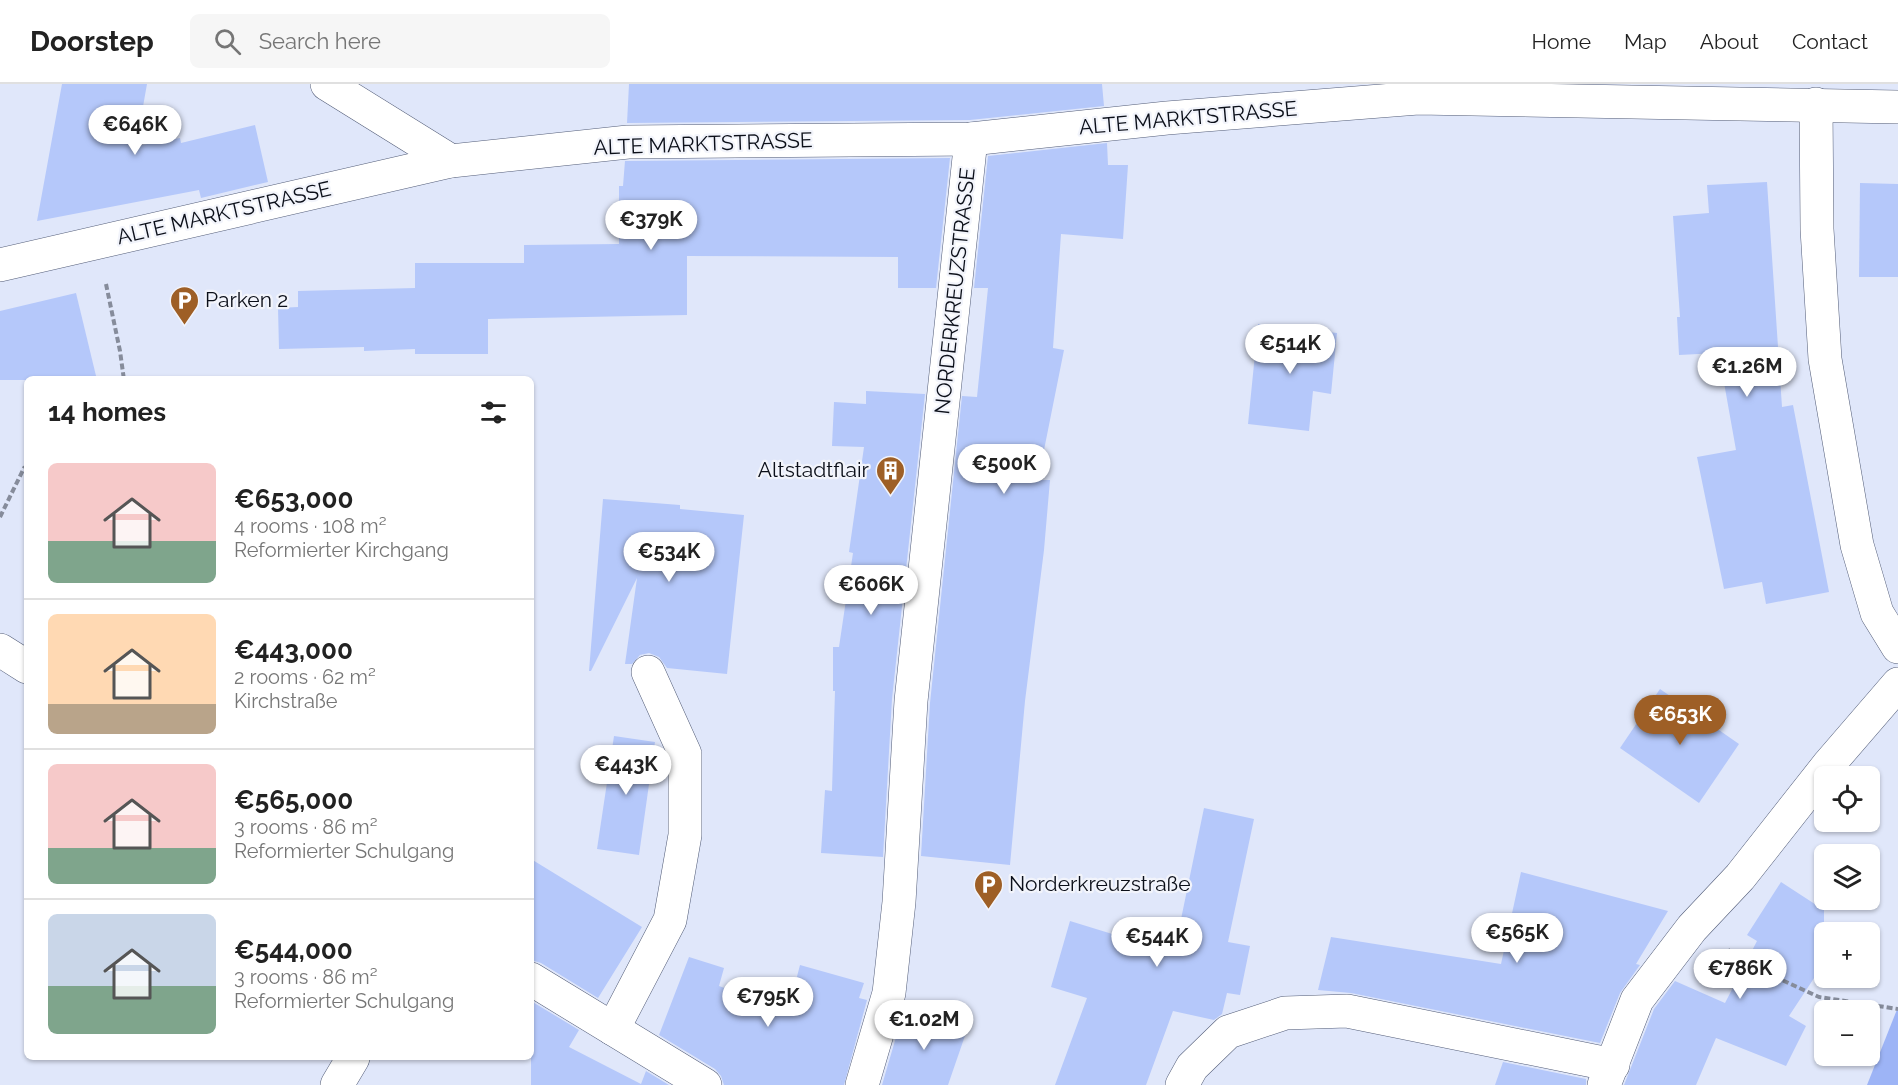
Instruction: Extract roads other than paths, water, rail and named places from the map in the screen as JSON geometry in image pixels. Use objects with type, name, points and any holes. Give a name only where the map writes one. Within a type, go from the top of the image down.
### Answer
[{"type":"street","points":[[327,84],[452,161]]},
{"type":"street","name":"ALTE MARKTSTRASSE","points":[[0,265],[452,161],[628,142],[972,139],[1416,91],[1898,106]]},
{"type":"street","points":[[1816,104],[1816,229],[1826,359],[1857,545],[1877,613],[1898,647]]},
{"type":"street","name":"NORDERKREUZSTRASSE","points":[[862,1085],[889,993],[899,902],[911,701],[972,139]]},
{"type":"street","points":[[0,651],[24,665]]},
{"type":"street","points":[[613,1029],[670,920],[685,835],[685,754],[648,672]]},
{"type":"street","points":[[1182,1085],[1192,1067],[1228,1032],[1285,1013],[1347,1011],[1608,1075],[1637,1000],[1692,928],[1740,877],[1829,764],[1898,684]]},
{"type":"street","points":[[534,981],[705,1085]]},
{"type":"street","points":[[337,1085],[352,1060]]},
{"type":"place","name":"Parken 2","points":[[184,326]]},
{"type":"place","name":"Altstadtflair","points":[[890,496]]},
{"type":"place","name":"Norderkreuzstraße","points":[[988,910]]}]
